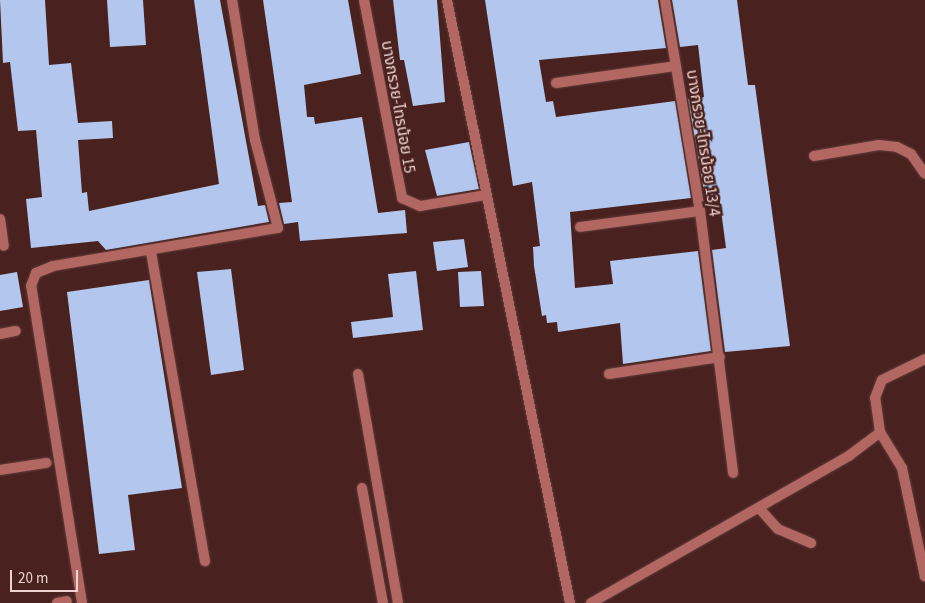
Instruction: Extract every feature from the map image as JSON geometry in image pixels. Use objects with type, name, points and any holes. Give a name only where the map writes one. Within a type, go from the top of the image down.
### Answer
[{"type":"street","points":[[82,603],[31,286],[36,273],[53,266],[151,252],[278,228],[255,140],[232,0]]},
{"type":"street","name":"บางกรวย-ไทรน้อย 15","points":[[364,0],[398,192],[407,202],[420,206],[486,195]]},
{"type":"street","points":[[447,0],[570,603]]},
{"type":"street","name":"บางกรวย-ไทรน้อย 13/4","points":[[664,0],[700,211],[720,357],[733,473]]},
{"type":"street","points":[[556,83],[675,66]]},
{"type":"street","points":[[814,156],[880,145],[896,147],[911,154],[925,174]]},
{"type":"street","points":[[580,227],[700,211]]},
{"type":"street","points":[[0,218],[4,246]]},
{"type":"street","points":[[151,252],[205,561]]},
{"type":"street","points":[[0,334],[16,331]]},
{"type":"street","points":[[609,374],[720,357]]},
{"type":"street","points":[[925,359],[882,380],[875,398],[880,432],[902,468],[925,577]]},
{"type":"street","points":[[358,374],[398,603]]},
{"type":"street","points":[[591,603],[827,470],[880,432]]},
{"type":"street","points":[[0,470],[46,463]]},
{"type":"street","points":[[362,488],[383,603]]},
{"type":"street","points":[[759,508],[778,529],[811,543]]},
{"type":"building","points":[[0,0],[45,0],[49,65],[71,63],[78,123],[112,121],[113,138],[78,140],[82,193],[87,192],[89,211],[219,184],[194,0],[220,0],[258,206],[265,205],[269,222],[106,250],[98,241],[31,248],[26,199],[42,197],[36,130],[18,131],[10,62],[3,63]]},
{"type":"building","points":[[107,0],[143,0],[146,45],[110,47]]},
{"type":"building","points":[[263,0],[348,0],[361,74],[304,85],[307,117],[314,117],[315,124],[362,117],[378,213],[405,210],[407,233],[300,241],[298,222],[284,224],[279,203],[292,202]]},
{"type":"building","points":[[393,0],[437,0],[445,102],[413,106],[404,60],[400,60]]},
{"type":"building","points":[[485,0],[658,0],[666,48],[539,60],[546,102],[553,101],[556,117],[675,101],[691,198],[570,212],[575,288],[613,284],[610,261],[698,251],[711,351],[623,364],[620,323],[558,332],[557,322],[547,323],[546,315],[542,316],[534,266],[533,247],[540,246],[532,182],[513,186]]},
{"type":"building","points":[[672,0],[737,0],[748,85],[755,85],[790,346],[725,352],[712,250],[726,248],[719,195],[705,197],[688,99],[704,97],[698,45],[680,47]]},
{"type":"building","points":[[469,142],[479,189],[437,196],[425,150]]},
{"type":"building","points":[[464,239],[468,267],[437,271],[433,242]]},
{"type":"building","points":[[231,269],[244,370],[211,375],[197,272]]},
{"type":"building","points":[[416,271],[423,330],[353,338],[351,322],[393,317],[388,274]]},
{"type":"building","points":[[481,271],[484,306],[460,307],[458,272]]},
{"type":"building","points":[[17,272],[23,307],[0,311],[0,275]]},
{"type":"building","points":[[149,280],[182,488],[128,495],[135,550],[99,554],[67,292]]}]
